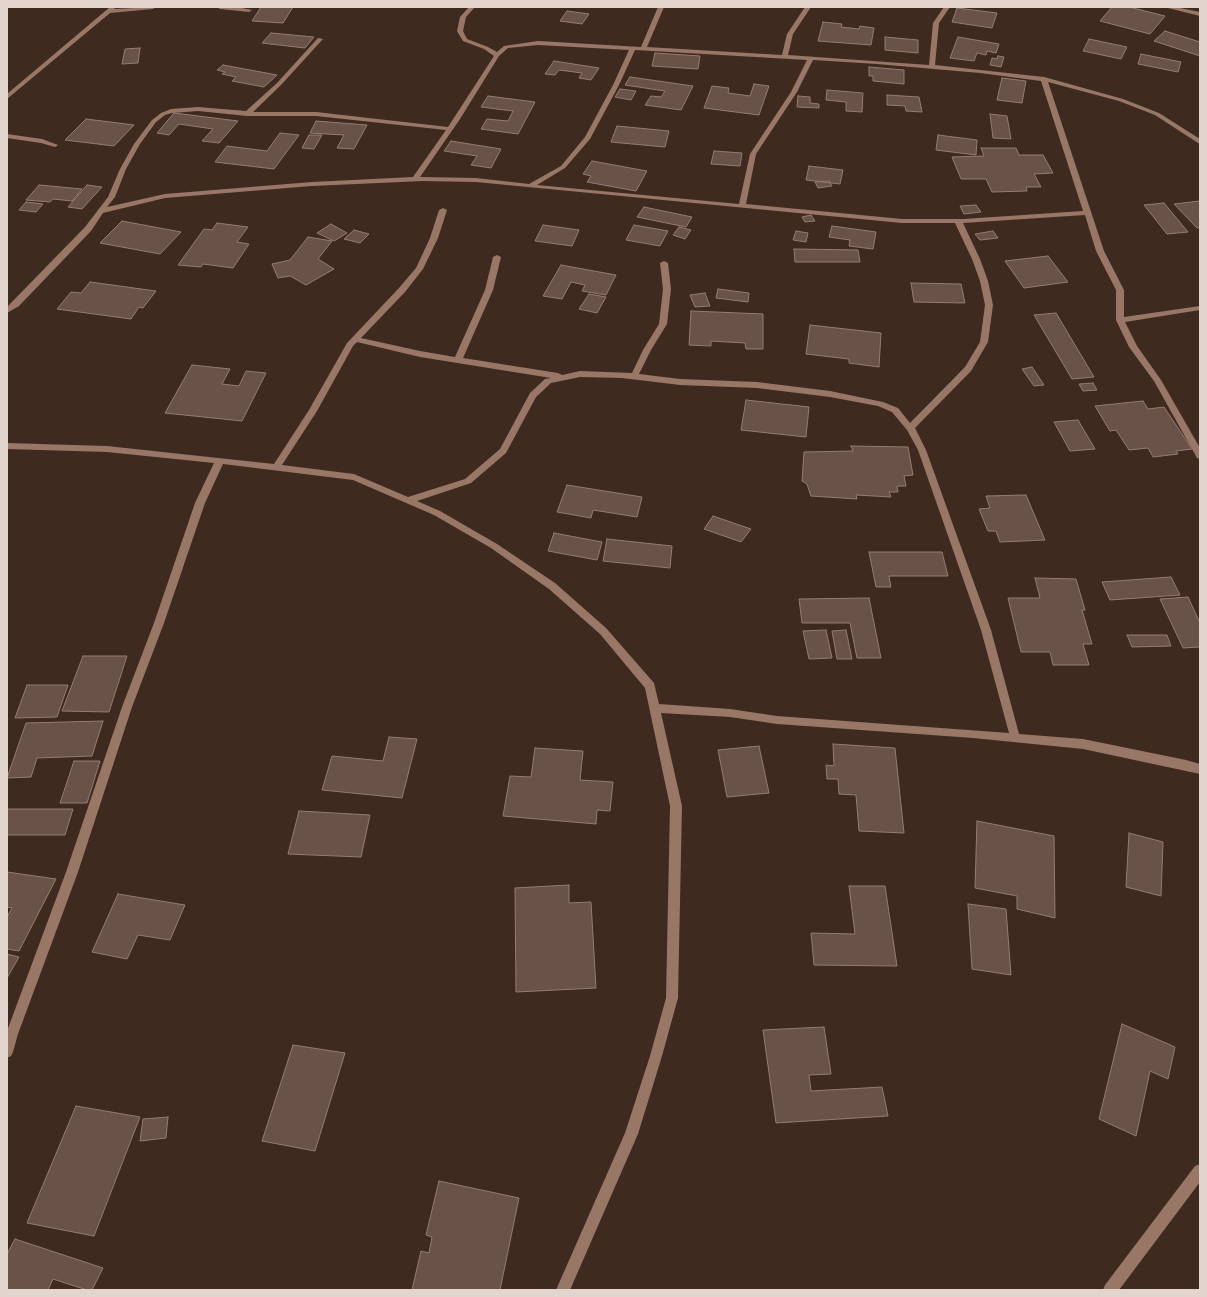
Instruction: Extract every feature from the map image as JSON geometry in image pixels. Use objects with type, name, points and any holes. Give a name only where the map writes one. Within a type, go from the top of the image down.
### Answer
[{"type":"street","points":[[7,97],[111,9],[153,7]]},
{"type":"street","points":[[220,7],[249,10]]},
{"type":"street","points":[[472,7],[463,17],[460,31],[465,40],[486,48],[497,55]]},
{"type":"street","points":[[644,48],[661,7]]},
{"type":"street","points":[[785,56],[790,34],[808,7]]},
{"type":"street","points":[[932,67],[936,23],[947,7]]},
{"type":"street","points":[[1167,7],[1200,14]]},
{"type":"street","points":[[247,114],[279,84],[320,39]]},
{"type":"street","points":[[415,179],[450,129],[497,55],[506,48],[514,45],[538,43],[785,56],[932,67],[1044,79],[1121,100],[1157,114],[1200,142]]},
{"type":"street","points":[[530,186],[564,167],[588,138],[616,85],[633,48]]},
{"type":"street","points":[[742,206],[753,154],[794,92],[811,58]]},
{"type":"street","points":[[1044,79],[1100,251],[1120,290],[1120,320],[1133,347],[1156,380],[1200,456]]},
{"type":"street","points":[[7,86],[15,91]]},
{"type":"street","points":[[7,311],[16,304],[88,229],[111,197],[123,170],[138,144],[154,121],[163,114],[171,111],[198,109],[247,114],[316,114],[450,129]]},
{"type":"street","points":[[7,136],[42,141],[56,146]]},
{"type":"street","points":[[101,211],[165,196],[290,185],[415,179],[476,180],[902,221],[958,221],[1087,213]]},
{"type":"street","points":[[276,467],[313,411],[350,345],[402,290],[419,269],[434,238],[443,210]]},
{"type":"street","points":[[910,428],[968,369],[984,342],[989,305],[984,281],[976,259],[958,221]]},
{"type":"street","points":[[458,360],[489,290],[497,257]]},
{"type":"street","points":[[634,377],[647,350],[663,324],[667,289],[664,263]]},
{"type":"street","points":[[1120,320],[1200,308]]},
{"type":"street","points":[[356,339],[420,354],[564,377]]},
{"type":"street","points":[[408,500],[468,481],[503,451],[517,428],[533,395],[548,381],[564,377],[580,374],[634,377],[680,382],[757,385],[830,394],[880,404],[895,410],[910,428],[922,450],[986,630],[1015,738]]},
{"type":"street","points":[[7,446],[107,449],[220,460],[354,477],[437,513],[494,546],[552,586],[603,631],[650,686],[676,806],[672,998],[656,1056],[631,1134],[563,1290]]},
{"type":"street","points":[[7,1052],[9,1033],[72,872],[127,707],[159,623],[200,503],[220,460]]},
{"type":"street","points":[[655,708],[730,713],[777,720],[1083,744],[1200,769]]},
{"type":"street","points":[[1110,1290],[1200,1171]]},
{"type":"building","points":[[261,7],[293,7],[283,23],[252,21]]},
{"type":"building","points":[[1112,7],[1129,7],[1165,16],[1150,34],[1100,21]]},
{"type":"building","points":[[957,8],[997,13],[992,28],[952,22]]},
{"type":"building","points":[[567,11],[589,14],[582,24],[560,21]]},
{"type":"building","points":[[823,22],[842,24],[841,27],[859,29],[860,26],[874,28],[871,45],[818,41]]},
{"type":"building","points":[[1165,31],[1200,42],[1200,56],[1154,41]]},
{"type":"building","points":[[271,33],[314,37],[305,48],[262,43]]},
{"type":"building","points":[[885,37],[918,40],[918,53],[885,50]]},
{"type":"building","points":[[958,37],[999,44],[996,53],[987,51],[986,55],[977,53],[974,61],[950,58]]},
{"type":"building","points":[[1089,39],[1127,47],[1121,59],[1083,51]]},
{"type":"building","points":[[140,48],[138,63],[122,64],[125,49]]},
{"type":"building","points":[[655,53],[700,56],[698,69],[652,66]]},
{"type":"building","points":[[1141,54],[1181,62],[1178,72],[1138,64]]},
{"type":"building","points":[[998,56],[1004,57],[1001,67],[990,65],[992,58],[997,59]]},
{"type":"building","points":[[554,61],[599,68],[591,80],[579,78],[582,73],[559,70],[555,75],[545,74]]},
{"type":"building","points":[[223,65],[277,75],[264,87],[232,81],[236,77],[222,74],[225,72],[217,70]]},
{"type":"building","points":[[869,67],[904,70],[904,84],[873,81],[873,76],[869,76]]},
{"type":"building","points":[[630,77],[693,86],[681,110],[645,105],[651,96],[661,97],[665,91],[625,85]]},
{"type":"building","points":[[1002,78],[1026,81],[1022,103],[997,100]]},
{"type":"building","points":[[754,84],[769,86],[759,115],[704,108],[712,86],[729,88],[728,93],[750,96]]},
{"type":"building","points":[[620,89],[636,91],[631,100],[615,97]]},
{"type":"building","points":[[827,90],[863,93],[862,112],[846,111],[846,102],[826,100]]},
{"type":"building","points":[[887,95],[919,97],[922,112],[906,111],[905,106],[887,105]]},
{"type":"building","points":[[488,96],[535,102],[518,134],[481,129],[487,119],[508,121],[513,111],[481,107]]},
{"type":"building","points":[[798,96],[810,97],[810,103],[819,104],[819,108],[797,107]]},
{"type":"building","points":[[174,113],[238,121],[219,143],[202,141],[213,129],[179,124],[169,135],[157,133]]},
{"type":"building","points":[[990,114],[1007,116],[1011,139],[993,138]]},
{"type":"building","points":[[86,119],[134,125],[114,146],[65,140]]},
{"type":"building","points":[[316,121],[367,125],[354,149],[337,148],[344,135],[310,133]]},
{"type":"building","points":[[617,126],[669,131],[665,147],[611,142]]},
{"type":"building","points":[[280,133],[299,135],[274,169],[215,162],[227,146],[267,151]]},
{"type":"building","points":[[309,135],[322,135],[314,149],[302,148]]},
{"type":"building","points":[[938,135],[977,140],[976,155],[936,150]]},
{"type":"building","points":[[451,141],[501,149],[491,168],[471,165],[477,156],[444,151]]},
{"type":"building","points":[[981,148],[1016,148],[1019,155],[1043,155],[1053,173],[1034,174],[1041,187],[1026,187],[1027,191],[992,192],[986,179],[961,179],[952,157],[984,156]]},
{"type":"building","points":[[714,151],[742,153],[740,166],[711,164]]},
{"type":"building","points":[[592,161],[647,171],[636,191],[587,182],[591,176],[583,174]]},
{"type":"building","points":[[809,166],[843,170],[840,184],[806,180]]},
{"type":"building","points":[[829,181],[832,186],[818,188],[815,182]]},
{"type":"building","points":[[39,185],[82,189],[72,201],[53,199],[50,202],[26,200]]},
{"type":"building","points":[[87,185],[102,187],[82,209],[68,207]]},
{"type":"building","points":[[1200,201],[1200,228],[1197,228],[1174,204]]},
{"type":"building","points":[[26,202],[43,204],[36,212],[19,210]]},
{"type":"building","points":[[1164,203],[1188,232],[1167,234],[1144,205]]},
{"type":"building","points":[[976,205],[981,212],[964,214],[960,206]]},
{"type":"building","points":[[644,207],[692,217],[686,227],[637,217]]},
{"type":"building","points":[[811,215],[815,221],[805,222],[802,217]]},
{"type":"building","points":[[122,221],[181,232],[160,254],[100,243]]},
{"type":"building","points":[[217,223],[248,227],[237,242],[249,244],[233,268],[203,264],[201,267],[178,265],[204,229],[212,230]]},
{"type":"building","points":[[331,224],[347,233],[334,241],[317,233]]},
{"type":"building","points":[[543,225],[579,230],[572,246],[535,241]]},
{"type":"building","points":[[634,225],[668,231],[660,246],[626,240]]},
{"type":"building","points":[[832,226],[876,232],[873,249],[849,246],[850,240],[829,237]]},
{"type":"building","points":[[679,227],[691,230],[685,239],[673,235]]},
{"type":"building","points":[[354,230],[369,234],[360,243],[344,239]]},
{"type":"building","points":[[796,231],[808,233],[806,242],[793,240]]},
{"type":"building","points":[[993,231],[998,238],[980,240],[975,234]]},
{"type":"building","points":[[308,237],[332,241],[318,259],[334,269],[306,285],[290,276],[278,278],[272,264],[290,260]]},
{"type":"building","points":[[794,249],[858,250],[860,262],[795,262]]},
{"type":"building","points":[[1048,256],[1068,282],[1024,288],[1005,261]]},
{"type":"building","points":[[561,265],[616,275],[606,295],[582,291],[585,285],[571,282],[562,299],[543,296]]},
{"type":"building","points":[[90,282],[156,291],[143,308],[139,307],[131,319],[57,309],[71,292],[81,293]]},
{"type":"building","points":[[911,283],[961,284],[965,303],[914,302]]},
{"type":"building","points":[[718,289],[749,293],[748,302],[716,298]]},
{"type":"building","points":[[705,293],[710,306],[695,307],[690,295]]},
{"type":"building","points":[[589,294],[606,297],[597,313],[579,309]]},
{"type":"building","points":[[691,311],[763,314],[763,349],[746,349],[745,343],[711,341],[711,346],[689,345]]},
{"type":"building","points":[[1056,313],[1094,377],[1072,379],[1034,315]]},
{"type":"building","points":[[810,325],[881,333],[879,367],[849,363],[849,359],[806,354]]},
{"type":"building","points":[[192,365],[230,369],[222,384],[239,386],[246,371],[266,373],[242,421],[165,413]]},
{"type":"building","points":[[1032,367],[1044,385],[1034,386],[1022,369]]},
{"type":"building","points":[[1093,383],[1097,390],[1083,391],[1079,384]]},
{"type":"building","points":[[746,400],[809,407],[806,437],[741,430]]},
{"type":"building","points":[[1143,401],[1148,409],[1164,407],[1192,449],[1176,451],[1178,454],[1153,457],[1148,448],[1129,450],[1116,430],[1110,431],[1095,406]]},
{"type":"building","points":[[1078,420],[1095,449],[1070,451],[1054,422]]},
{"type":"building","points":[[851,446],[908,447],[913,475],[904,476],[906,486],[897,486],[898,492],[889,492],[891,497],[856,495],[857,499],[811,496],[807,484],[802,481],[804,452],[853,451]]},
{"type":"building","points":[[567,485],[642,497],[637,517],[593,510],[591,518],[557,512]]},
{"type":"building","points":[[1026,495],[1045,540],[1000,542],[996,531],[988,531],[979,509],[990,508],[986,496]]},
{"type":"building","points":[[713,516],[751,529],[741,542],[704,529]]},
{"type":"building","points":[[554,533],[602,542],[597,560],[548,551]]},
{"type":"building","points":[[607,539],[672,546],[670,568],[603,561]]},
{"type":"building","points":[[869,552],[942,552],[948,576],[889,576],[891,587],[876,587]]},
{"type":"building","points":[[1171,577],[1180,595],[1110,600],[1102,582]]},
{"type":"building","points":[[1035,578],[1076,579],[1085,610],[1082,610],[1092,644],[1083,644],[1089,665],[1053,665],[1050,652],[1021,652],[1008,598],[1040,598]]},
{"type":"building","points":[[1188,597],[1200,623],[1200,647],[1183,648],[1160,599]]},
{"type":"building","points":[[869,598],[881,658],[857,658],[850,623],[802,623],[799,599]]},
{"type":"building","points":[[826,630],[832,658],[809,659],[803,631]]},
{"type":"building","points":[[846,630],[852,659],[837,659],[832,631]]},
{"type":"building","points":[[1127,635],[1167,635],[1171,646],[1132,647]]},
{"type":"building","points":[[83,656],[127,656],[109,712],[62,711]]},
{"type":"building","points":[[27,685],[68,685],[57,717],[15,718]]},
{"type":"building","points":[[103,721],[92,756],[37,758],[31,777],[7,778],[26,723]]},
{"type":"building","points":[[389,737],[417,739],[402,798],[322,790],[332,756],[383,761]]},
{"type":"building","points":[[833,744],[895,748],[904,833],[859,831],[856,795],[839,794],[838,779],[827,779],[826,765],[834,766]]},
{"type":"building","points":[[759,746],[769,793],[727,797],[718,750]]},
{"type":"building","points":[[535,748],[583,751],[580,780],[613,782],[610,811],[597,810],[596,824],[503,816],[510,776],[531,777]]},
{"type":"building","points":[[74,761],[100,761],[87,803],[60,803]]},
{"type":"building","points":[[7,809],[73,809],[65,835],[7,835]]},
{"type":"building","points":[[299,811],[370,815],[361,857],[288,854]]},
{"type":"building","points":[[977,821],[1054,836],[1055,918],[1017,909],[1017,896],[975,888]]},
{"type":"building","points":[[1129,833],[1163,842],[1161,896],[1126,887]]},
{"type":"building","points":[[7,872],[56,879],[19,951],[7,949],[7,917],[12,908],[7,907]]},
{"type":"building","points":[[569,885],[569,903],[591,902],[596,988],[516,992],[515,888]]},
{"type":"building","points":[[849,886],[885,886],[897,966],[814,965],[811,933],[855,934]]},
{"type":"building","points":[[118,894],[185,905],[170,940],[138,935],[127,959],[92,952]]},
{"type":"building","points":[[968,904],[1006,909],[1011,975],[972,969]]},
{"type":"building","points":[[7,954],[19,957],[7,978]]},
{"type":"building","points":[[1122,1024],[1175,1047],[1168,1079],[1150,1071],[1136,1136],[1099,1119]]},
{"type":"building","points":[[824,1027],[831,1074],[809,1075],[811,1091],[882,1087],[888,1116],[776,1123],[763,1030]]},
{"type":"building","points":[[293,1045],[345,1053],[315,1151],[262,1141]]},
{"type":"building","points":[[76,1106],[140,1117],[94,1236],[27,1223]]},
{"type":"building","points":[[168,1117],[166,1138],[140,1141],[143,1119]]},
{"type":"building","points":[[439,1181],[519,1198],[500,1290],[412,1290],[421,1251],[429,1253],[432,1237],[426,1235]]},
{"type":"building","points":[[15,1239],[103,1268],[92,1290],[87,1290],[53,1279],[48,1290],[7,1290],[7,1254]]}]
